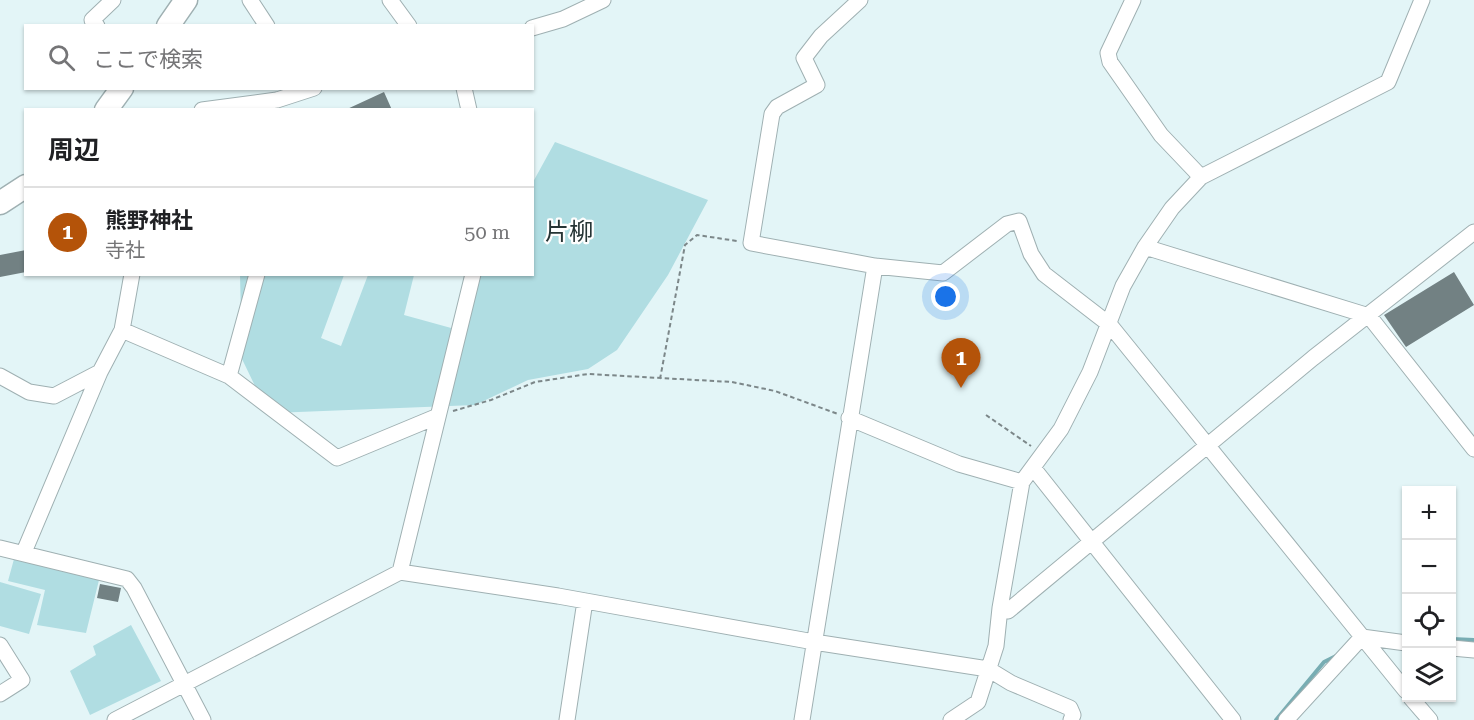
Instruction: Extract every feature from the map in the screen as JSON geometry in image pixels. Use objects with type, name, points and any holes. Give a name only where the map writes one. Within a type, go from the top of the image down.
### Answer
[{"type":"main road","points":[[169,24],[186,0]]},
{"type":"main road","points":[[107,108],[121,90]]},
{"type":"main road","points":[[0,203],[24,187]]},
{"type":"street","points":[[95,24],[92,20],[112,0]]},
{"type":"street","points":[[250,0],[266,24]]},
{"type":"street","points":[[390,0],[408,24]]},
{"type":"street","points":[[534,27],[562,19],[603,0]]},
{"type":"street","points":[[860,0],[821,36],[804,58],[817,86],[777,107],[772,114],[751,243],[875,266],[944,273],[1007,224],[1019,221],[1031,254],[1044,274],[1110,325],[1402,686]]},
{"type":"street","points":[[1133,0],[1108,53],[1110,62],[1161,135],[1201,177]]},
{"type":"street","points":[[951,720],[978,702],[996,646],[1000,608],[1022,482],[1034,469],[1061,429],[1110,325],[1123,286],[1145,247],[1172,208],[1201,177],[1388,82],[1422,0]]},
{"type":"street","points":[[232,108],[278,105],[308,90]]},
{"type":"street","points":[[465,90],[469,108]]},
{"type":"street","points":[[1000,608],[1008,611],[1313,358],[1474,232]]},
{"type":"street","points":[[1145,247],[1369,316],[1474,449]]},
{"type":"street","points":[[802,720],[875,266]]},
{"type":"street","points":[[24,552],[100,372],[122,330],[132,276]]},
{"type":"street","points":[[229,376],[256,276]]},
{"type":"street","points":[[400,572],[473,276]]},
{"type":"street","points":[[122,330],[229,376],[337,458],[438,416]]},
{"type":"street","points":[[0,376],[29,392],[54,396],[100,372]]},
{"type":"street","points":[[849,418],[959,464],[1022,482]]},
{"type":"street","points":[[1034,469],[1233,720]]},
{"type":"street","points":[[0,548],[24,552],[126,579],[134,588],[202,720]]},
{"type":"street","points":[[115,720],[184,682],[400,572],[988,669],[1011,683],[1070,708],[1073,715],[1071,720]]},
{"type":"street","points":[[567,720],[585,601]]},
{"type":"street","points":[[1362,637],[1402,642]]},
{"type":"street","points":[[1286,720],[1362,637]]},
{"type":"street","points":[[0,645],[22,680],[0,694]]},
{"type":"street","points":[[1456,648],[1474,650]]},
{"type":"street","points":[[1414,702],[1430,720]]},
{"type":"path","points":[[660,378],[685,244],[697,235],[751,243]]},
{"type":"path","points":[[438,416],[491,400],[535,382],[588,374],[743,384],[776,391],[849,418]]},
{"type":"path","points":[[986,415],[1043,455]]},
{"type":"shaded area","points":[[555,142],[708,200],[668,275],[617,350],[588,369],[528,380],[475,405],[273,413],[258,392],[242,359],[240,276],[344,276],[321,338],[341,346],[368,276],[414,276],[404,315],[462,331],[474,276],[534,276],[534,180]]},
{"type":"shaded area","points":[[14,559],[99,580],[86,633],[37,625],[45,590],[8,581]]},
{"type":"shaded area","points":[[0,582],[41,594],[29,634],[0,626]]},
{"type":"shaded area","points":[[131,625],[161,681],[90,715],[70,671],[96,655],[93,646]]},
{"type":"building","points":[[384,92],[391,108],[349,108]]},
{"type":"building","points":[[24,250],[24,272],[0,277],[0,255]]},
{"type":"building","points":[[1454,272],[1474,305],[1406,347],[1384,315]]},
{"type":"building","points":[[100,584],[121,588],[118,602],[97,598]]},
{"type":"waterway","points":[[1456,639],[1474,640]]},
{"type":"waterway","points":[[1276,720],[1324,662],[1336,656]]},
{"type":"place","name":"熊野神社","points":[[961,388]]},
{"type":"district","name":"片柳","points":[[569,232]]}]
